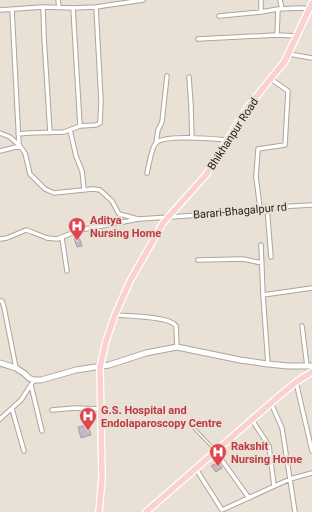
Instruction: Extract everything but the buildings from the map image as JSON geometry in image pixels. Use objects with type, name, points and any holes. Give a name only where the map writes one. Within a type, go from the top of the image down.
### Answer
[{"type":"main road","name":"Bhikhanpur Road","points":[[99,512],[102,478],[100,367],[106,341],[115,315],[130,281],[163,223],[206,175],[229,140],[247,108],[285,61],[311,6]]},
{"type":"main road","points":[[146,512],[271,403],[296,382],[312,372]]},
{"type":"street","points":[[58,0],[59,7]]},
{"type":"street","points":[[0,10],[43,7],[73,8],[143,0]]},
{"type":"street","points":[[261,0],[261,12]]},
{"type":"street","points":[[277,35],[280,0]]},
{"type":"street","points":[[18,134],[64,132],[80,126],[96,125],[101,121],[96,6]]},
{"type":"street","points":[[219,16],[311,6]]},
{"type":"street","points":[[43,7],[50,133]]},
{"type":"street","points":[[73,8],[80,126]]},
{"type":"street","points":[[12,9],[18,134],[20,145]]},
{"type":"street","points":[[198,39],[277,35],[297,36]]},
{"type":"street","points":[[289,54],[312,58]]},
{"type":"street","points":[[147,173],[156,143],[158,130],[162,122],[166,76]]},
{"type":"street","points":[[188,77],[192,138]]},
{"type":"street","points":[[260,208],[256,177],[258,149],[285,145],[288,91],[271,79]]},
{"type":"street","points":[[70,130],[76,156],[82,171],[84,189]]},
{"type":"street","points":[[0,132],[10,137],[20,145],[25,153],[30,174],[45,189],[54,193],[84,189],[100,190],[112,201],[119,214],[139,220]]},
{"type":"street","points":[[156,143],[167,139],[192,138],[229,140]]},
{"type":"street","points":[[0,151],[20,145]]},
{"type":"street","name":"Barari-Bhagalpur rd","points":[[62,238],[80,230],[139,220],[216,214],[267,207],[312,205]]},
{"type":"street","points":[[267,207],[271,257]]},
{"type":"street","points":[[0,239],[8,238],[26,230],[47,238],[62,238],[67,271]]},
{"type":"street","points":[[262,245],[263,295],[268,364]]},
{"type":"street","points":[[198,260],[243,259],[262,263]]},
{"type":"street","points":[[263,295],[312,288]]},
{"type":"street","points":[[0,300],[2,301],[4,307],[16,368]]},
{"type":"street","points":[[115,315],[149,317],[171,321],[176,326],[177,347]]},
{"type":"street","points":[[0,364],[16,368],[34,380],[41,380],[76,370],[116,364],[146,353],[177,347],[240,360],[288,366],[310,366],[302,326]]},
{"type":"street","points":[[0,419],[21,400],[34,380]]},
{"type":"street","points":[[296,382],[312,451]]},
{"type":"street","points":[[31,385],[42,431]]},
{"type":"street","points":[[271,403],[282,428],[295,512]]},
{"type":"street","points":[[52,410],[75,408],[101,409]]},
{"type":"street","points":[[12,409],[24,451]]},
{"type":"street","points":[[252,420],[268,446],[274,486]]},
{"type":"street","points":[[216,452],[249,498]]},
{"type":"street","points":[[196,468],[221,509],[225,510],[290,479],[312,473]]},
{"type":"lane","points":[[190,424],[216,452]]},
{"type":"place","name":"Aditya Nursing Home","points":[[77,241]]},
{"type":"place","name":"G.S. Hospital and Endolaparoscopy Centre","points":[[88,431]]},
{"type":"place","name":"Rakshit Nursing Home","points":[[218,467]]}]
